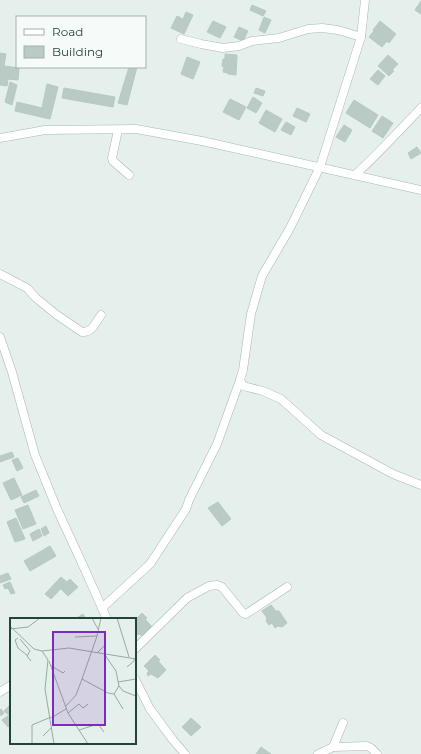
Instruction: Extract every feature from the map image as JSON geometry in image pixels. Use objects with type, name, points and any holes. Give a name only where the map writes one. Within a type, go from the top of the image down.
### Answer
[{"type":"street","points":[[102,608],[150,564],[186,508],[217,444],[243,370],[251,314],[262,276],[290,228],[320,167],[361,37],[365,0]]},
{"type":"street","points":[[180,39],[223,48],[239,46],[252,41],[279,38],[308,29],[322,28],[338,30],[361,37]]},
{"type":"street","points":[[355,175],[421,108]]},
{"type":"street","points":[[0,138],[45,130],[136,129],[202,141],[421,190]]},
{"type":"street","points":[[118,130],[112,158],[113,161],[129,175]]},
{"type":"street","points":[[0,274],[27,288],[36,298],[57,315],[82,332],[91,330],[101,315]]},
{"type":"street","points":[[0,337],[12,372],[35,455],[57,509],[107,618]]},
{"type":"street","points":[[240,380],[243,386],[263,391],[281,399],[321,435],[393,474],[421,484]]},
{"type":"street","points":[[136,648],[187,598],[209,586],[217,585],[222,587],[242,613],[246,614],[287,587]]},
{"type":"street","points":[[136,681],[150,709],[185,754]]},
{"type":"street","points":[[0,692],[10,686]]},
{"type":"street","points":[[333,747],[343,723]]},
{"type":"street","points":[[318,754],[333,747],[367,746],[377,754]]},
{"type":"building","points":[[421,1],[421,14],[415,10]]},
{"type":"building","points":[[252,5],[266,11],[263,16],[250,10]]},
{"type":"building","points":[[186,12],[193,15],[184,34],[171,28],[177,16],[183,19]]},
{"type":"building","points":[[264,17],[271,20],[265,33],[259,30]]},
{"type":"building","points":[[213,21],[226,27],[220,38],[207,32]]},
{"type":"building","points":[[380,21],[396,34],[389,43],[387,41],[382,47],[369,37]]},
{"type":"building","points":[[239,27],[248,31],[243,41],[234,37]]},
{"type":"building","points":[[0,53],[6,54],[4,66],[19,68],[18,80],[8,79],[7,86],[0,85]]},
{"type":"building","points":[[225,54],[237,55],[236,75],[223,72],[224,67],[222,66],[223,59],[225,59]]},
{"type":"building","points":[[388,55],[398,64],[389,76],[378,66]]},
{"type":"building","points":[[187,57],[200,62],[193,79],[181,74]]},
{"type":"building","points":[[129,68],[137,68],[127,105],[118,103]]},
{"type":"building","points":[[378,70],[385,76],[378,85],[370,79]]},
{"type":"building","points":[[10,82],[17,85],[12,105],[5,102]]},
{"type":"building","points":[[47,84],[58,87],[50,119],[15,111],[17,102],[42,108]]},
{"type":"building","points":[[64,88],[115,97],[113,107],[62,98]]},
{"type":"building","points":[[256,88],[265,91],[263,96],[254,93]]},
{"type":"building","points":[[253,97],[262,103],[256,113],[247,108]]},
{"type":"building","points":[[230,99],[246,107],[239,120],[223,112]]},
{"type":"building","points":[[354,100],[378,115],[370,128],[346,113]]},
{"type":"building","points":[[297,108],[310,114],[306,122],[293,116]]},
{"type":"building","points":[[266,110],[282,119],[275,132],[259,123]]},
{"type":"building","points":[[382,116],[393,123],[383,138],[372,131]]},
{"type":"building","points":[[286,122],[295,127],[291,135],[281,130]]},
{"type":"building","points":[[344,125],[352,130],[345,142],[336,137]]},
{"type":"building","points":[[417,147],[421,153],[411,159],[408,153]]},
{"type":"building","points":[[12,452],[14,457],[0,462],[0,456]]},
{"type":"building","points":[[18,458],[23,468],[17,471],[12,460]]},
{"type":"building","points":[[14,478],[22,495],[11,500],[3,483]]},
{"type":"building","points":[[36,490],[39,496],[24,503],[21,497]]},
{"type":"building","points":[[218,502],[231,519],[222,526],[208,508]]},
{"type":"building","points":[[28,505],[36,524],[23,529],[15,510]]},
{"type":"building","points":[[16,518],[25,539],[15,542],[7,522]]},
{"type":"building","points":[[46,526],[49,533],[44,536],[41,529]]},
{"type":"building","points":[[39,529],[42,536],[33,541],[30,534]]},
{"type":"building","points":[[50,546],[56,556],[30,571],[24,561]]},
{"type":"building","points":[[8,573],[11,579],[0,583],[0,576]]},
{"type":"building","points":[[61,577],[67,582],[51,599],[45,594]]},
{"type":"building","points":[[70,579],[78,587],[68,596],[60,588]]},
{"type":"building","points":[[10,582],[15,593],[11,594],[8,588],[5,589],[3,585]]},
{"type":"building","points":[[271,605],[276,611],[279,611],[287,623],[282,627],[278,626],[275,628],[272,623],[269,625],[266,621],[267,618],[262,611]]},
{"type":"building","points":[[142,613],[153,628],[144,636],[136,635],[136,619]]},
{"type":"building","points":[[83,614],[85,618],[77,618]]},
{"type":"building","points":[[155,655],[166,670],[158,678],[151,674],[148,676],[147,673],[149,671],[144,666]]},
{"type":"building","points":[[10,705],[10,716],[4,711]]},
{"type":"building","points":[[1,709],[4,713],[1,716],[0,710]]},
{"type":"building","points":[[8,716],[10,718],[10,726],[8,727],[2,720]]},
{"type":"building","points":[[191,718],[201,727],[191,736],[182,727]]},
{"type":"building","points":[[261,747],[271,754],[256,754]]}]
